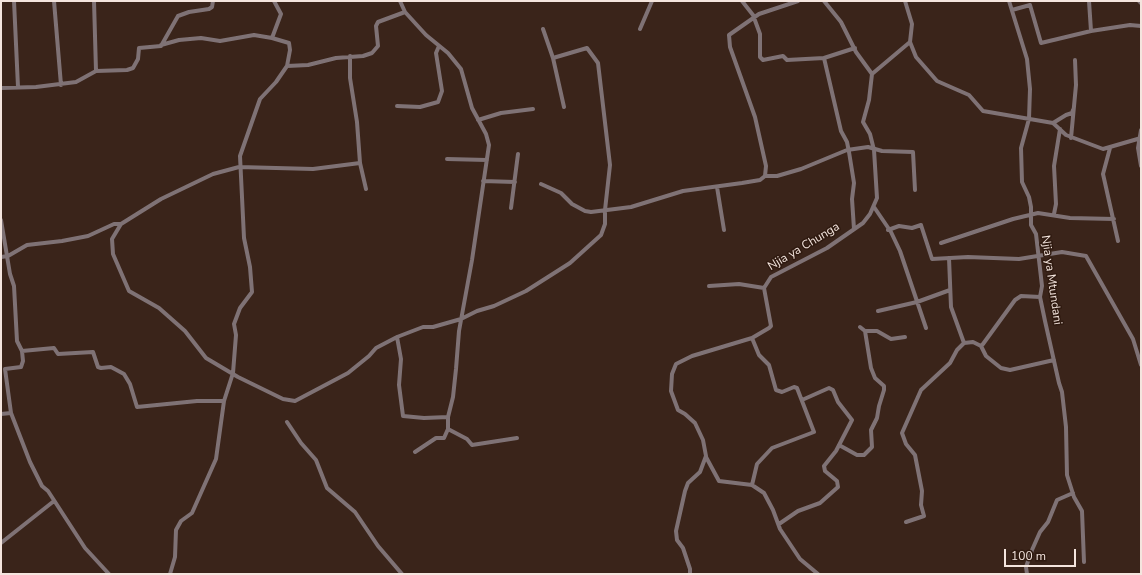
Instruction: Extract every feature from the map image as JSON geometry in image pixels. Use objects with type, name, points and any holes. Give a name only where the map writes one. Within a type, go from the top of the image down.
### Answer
[{"type":"street","points":[[14,1],[19,76],[18,87]]},
{"type":"street","points":[[54,1],[61,84]]},
{"type":"street","points":[[94,1],[96,71]]},
{"type":"street","points":[[161,46],[178,16],[189,12],[209,9],[212,7],[213,1]]},
{"type":"street","points":[[272,38],[281,14],[274,1]]},
{"type":"street","points":[[400,1],[405,12],[453,58],[461,69],[472,108],[486,134],[489,145],[473,254],[461,319],[453,397],[448,417],[448,429],[444,438],[436,438],[415,452]]},
{"type":"street","points":[[640,29],[652,1]]},
{"type":"street","points":[[742,1],[754,18],[760,34],[760,57],[763,60],[783,56],[787,60],[824,58],[855,48]]},
{"type":"street","points":[[765,176],[766,166],[755,117],[728,40],[729,35],[759,14],[798,1]]},
{"type":"street","points":[[824,1],[841,22],[855,48],[872,74],[869,100],[862,122],[870,134],[874,150],[877,198],[874,207],[900,252],[926,328]]},
{"type":"street","points":[[904,1],[912,24],[910,42],[916,57],[937,81],[969,95],[983,111],[1053,122],[1072,113],[1074,106]]},
{"type":"street","name":"Njia ya Mtundani","points":[[1009,1],[1026,59],[1030,89],[1029,119],[1023,137],[1020,158],[1022,182],[1029,197],[1031,225],[1036,234],[1039,256],[1042,286],[1040,297],[1062,392],[1066,427],[1067,475],[1073,493],[1082,511],[1084,562]]},
{"type":"street","points":[[1089,1],[1091,31]]},
{"type":"street","points":[[1012,10],[1030,5],[1041,43],[1091,31],[1130,25],[1141,26]]},
{"type":"street","points":[[287,66],[308,66],[336,58],[362,56],[376,50],[378,46],[376,26],[378,22],[405,12]]},
{"type":"street","points":[[543,29],[553,58],[564,107]]},
{"type":"street","points":[[1,88],[36,88],[76,82],[96,71],[127,70],[133,68],[138,59],[139,48],[161,46],[179,40],[201,38],[220,41],[254,35],[289,43],[290,50],[287,66],[276,82],[260,99],[244,141],[239,167],[244,238],[250,267],[252,292],[240,308],[234,324],[236,335],[233,373],[224,402],[216,458],[192,513],[180,521],[176,530],[175,557],[170,574]]},
{"type":"street","points":[[872,74],[910,42]]},
{"type":"street","points":[[397,106],[420,107],[438,102],[442,91],[436,53],[439,46]]},
{"type":"street","points":[[360,163],[313,169],[239,167],[213,174],[161,199],[121,224],[112,238],[113,254],[129,291],[159,308],[185,331],[206,358],[283,399],[295,401],[348,373],[369,356],[376,348],[397,337],[423,327],[433,327],[461,319],[526,291],[570,263],[601,235],[605,224],[610,165],[598,64],[587,48],[553,58]]},
{"type":"street","points":[[350,56],[350,78],[357,122],[360,163],[366,189]]},
{"type":"street","points":[[824,58],[842,136],[847,142],[847,150],[854,183],[852,199],[854,229]]},
{"type":"street","points":[[1071,138],[1076,85],[1075,60]]},
{"type":"street","points":[[478,120],[501,113],[533,109]]},
{"type":"street","points":[[1053,122],[1071,138],[1103,149],[1140,138]]},
{"type":"street","points":[[1054,214],[1056,204],[1054,166],[1060,129]]},
{"type":"street","points":[[1141,130],[1138,148],[1141,166]]},
{"type":"street","points":[[541,184],[561,193],[572,204],[585,212],[605,210],[636,205],[683,191],[755,181],[765,176],[777,176],[801,170],[847,150],[868,147],[874,150],[913,152],[915,190]]},
{"type":"street","points":[[1110,148],[1103,174],[1118,242]]},
{"type":"street","points":[[511,208],[518,154]]},
{"type":"street","points":[[447,160],[487,160]]},
{"type":"street","points":[[483,181],[515,182]]},
{"type":"street","points":[[716,187],[724,230]]},
{"type":"street","name":"Njia ya Chunga","points":[[752,485],[719,481],[706,456],[703,440],[695,424],[678,410],[671,391],[672,374],[676,364],[692,356],[752,338],[771,326],[764,288],[771,277],[828,248],[854,229],[870,214],[874,207]]},
{"type":"street","points":[[941,243],[1031,214],[1054,214],[1070,218],[1114,219]]},
{"type":"street","points":[[1,220],[10,274],[14,286],[17,341],[22,351],[23,361],[21,367],[5,369]]},
{"type":"street","points":[[1,257],[8,256],[27,245],[88,236],[114,224],[121,224]]},
{"type":"street","points":[[888,230],[899,226],[912,228],[921,225],[931,258],[1019,259],[1062,252],[1086,256],[1133,339],[1141,365]]},
{"type":"street","points":[[949,258],[951,307],[964,343]]},
{"type":"street","points":[[710,286],[739,284],[764,288]]},
{"type":"street","points":[[878,311],[917,302],[950,290]]},
{"type":"street","points":[[981,346],[1015,300],[1021,296],[1040,297]]},
{"type":"street","points":[[860,327],[865,331],[877,331],[891,339],[905,337]]},
{"type":"street","points":[[839,445],[857,455],[864,455],[872,447],[871,430],[877,418],[884,386],[875,378],[871,368],[865,331]]},
{"type":"street","points":[[397,337],[401,359],[399,385],[403,416],[424,418],[448,417]]},
{"type":"street","points":[[752,338],[759,355],[769,365],[776,390],[782,392],[794,386],[802,400],[814,432],[772,448],[757,464],[752,485],[764,493],[779,524],[800,559],[818,574]]},
{"type":"street","points":[[906,522],[924,516],[922,491],[914,455],[906,444],[902,433],[921,390],[950,363],[957,350],[964,343],[973,342],[981,346],[986,356],[1001,368],[1010,370],[1054,360]]},
{"type":"street","points":[[22,351],[54,348],[58,354],[93,352],[98,366],[101,368],[111,367],[124,374],[130,384],[136,407],[197,402],[224,402]]},
{"type":"street","points":[[2,365],[5,369],[11,412],[30,462],[42,486],[48,491],[85,548],[109,574]]},
{"type":"street","points":[[779,524],[798,511],[820,503],[838,487],[837,481],[825,471],[824,466],[839,445],[852,420],[838,402],[833,390],[829,388],[802,400]]},
{"type":"street","points":[[1,414],[11,412]]},
{"type":"street","points":[[287,422],[301,443],[316,460],[328,488],[355,512],[378,546],[402,574]]},
{"type":"street","points":[[448,429],[467,439],[472,445],[517,438]]},
{"type":"street","points":[[690,574],[690,569],[683,548],[678,540],[676,531],[685,490],[688,483],[700,472],[706,456]]},
{"type":"street","points":[[1027,574],[1026,567],[1032,550],[1040,532],[1048,522],[1057,500],[1073,493]]},
{"type":"street","points":[[1,542],[54,501]]}]
